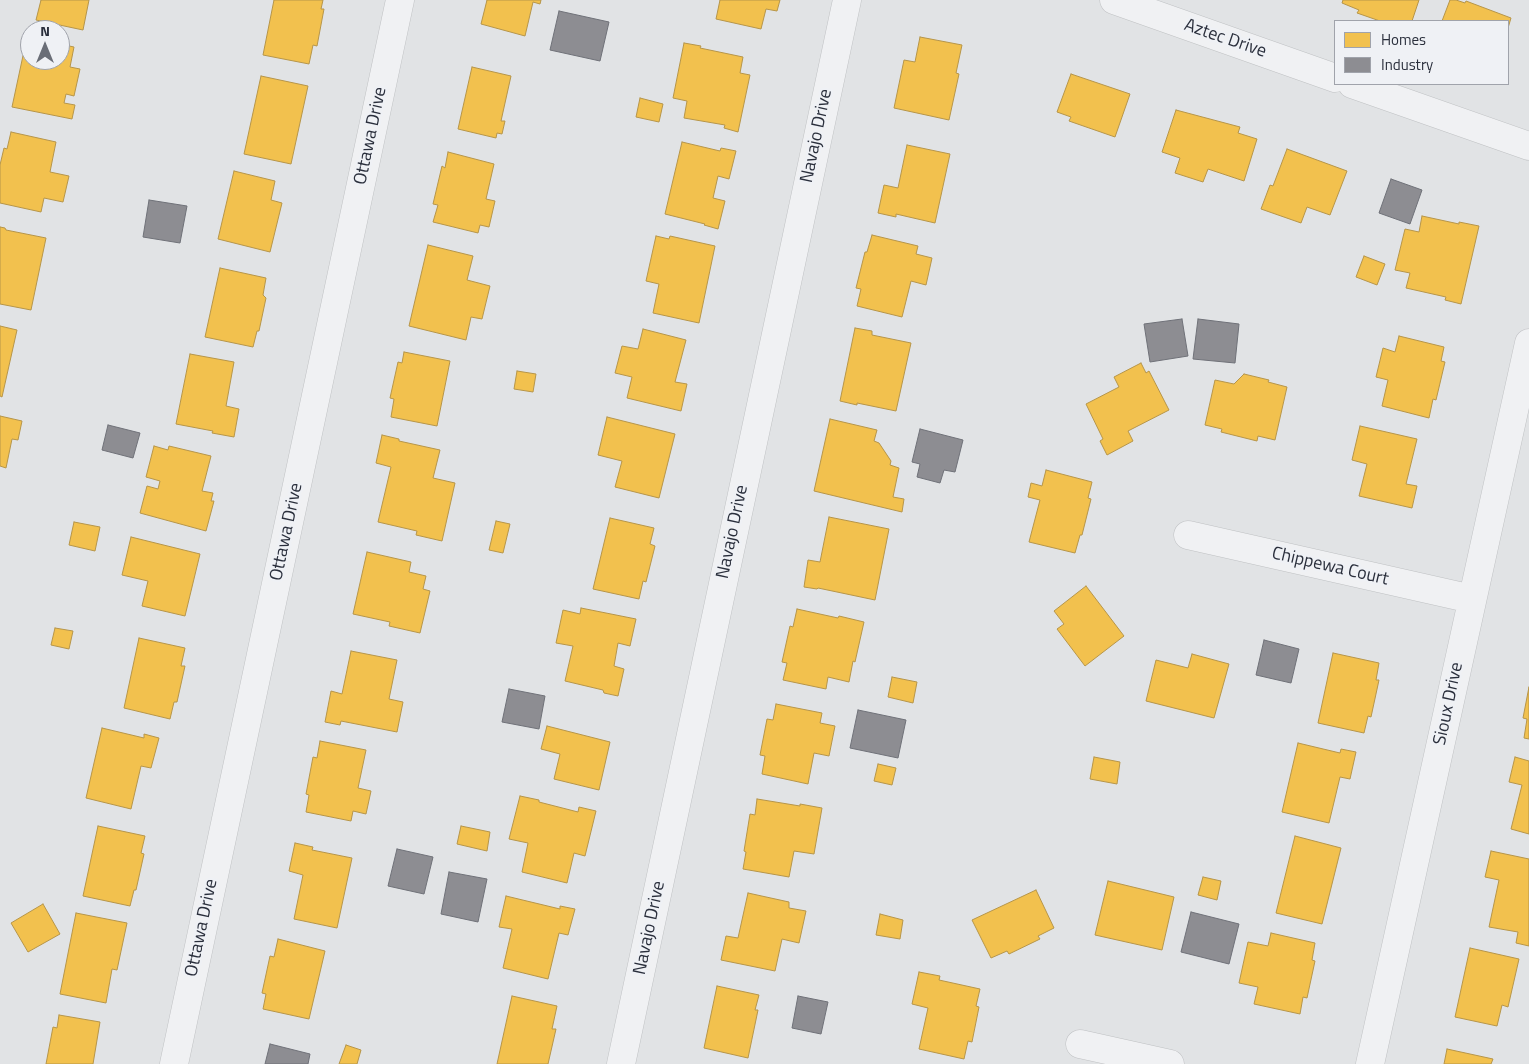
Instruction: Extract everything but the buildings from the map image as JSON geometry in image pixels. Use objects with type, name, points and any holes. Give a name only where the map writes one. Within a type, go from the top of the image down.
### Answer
[{"type":"street","name":"Ottawa Drive","points":[[174,1064],[400,0]]},
{"type":"street","name":"Navajo Drive","points":[[621,1064],[847,0]]},
{"type":"street","name":"Aztec Drive","points":[[1114,0],[1334,78]]},
{"type":"street","points":[[1355,85],[1529,146]]},
{"type":"street","name":"Sioux Drive","points":[[1370,1064],[1529,343]]},
{"type":"street","name":"Chippewa Court","points":[[1188,535],[1472,599]]},
{"type":"street","points":[[1080,1044],[1170,1064]]}]
